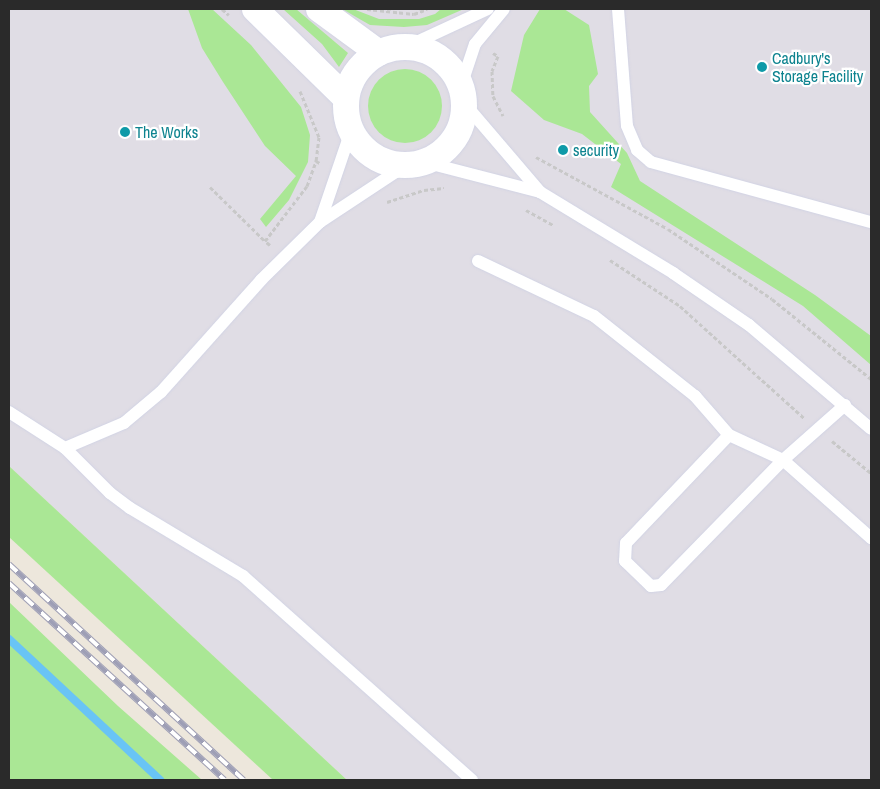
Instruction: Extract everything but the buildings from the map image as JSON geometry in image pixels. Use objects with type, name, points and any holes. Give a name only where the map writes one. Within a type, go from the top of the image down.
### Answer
[{"type":"street","points":[[255,9],[346,98]]},
{"type":"street","points":[[319,9],[378,53]]},
{"type":"street","points":[[406,47],[424,50],[439,58],[452,70],[462,95],[459,131],[452,142],[439,154],[415,164],[389,163],[373,156],[351,131],[346,98],[352,80],[363,64],[378,53],[406,47]]},
{"type":"lane","points":[[406,47],[488,9]]},
{"type":"lane","points":[[504,9],[475,44],[462,95],[540,192]]},
{"type":"lane","points":[[618,9],[627,126],[636,150],[651,162],[871,222]]},
{"type":"lane","points":[[320,222],[351,131]]},
{"type":"lane","points":[[65,448],[124,423],[161,392],[284,257],[320,222],[415,164],[540,192],[673,273],[748,324],[871,429]]},
{"type":"lane","points":[[478,261],[594,316],[695,396],[729,435],[783,460],[871,538]]},
{"type":"lane","points":[[729,435],[626,544],[625,561],[651,586],[661,586],[783,460],[845,405]]},
{"type":"lane","points":[[9,412],[65,448],[110,493],[130,508],[243,576],[472,780]]},
{"type":"path","points":[[366,9],[414,14],[427,9]]},
{"type":"path","points":[[475,44],[498,56],[492,71],[493,96],[504,120]]},
{"type":"path","points":[[531,154],[668,230],[772,299],[871,378]]},
{"type":"path","points":[[265,240],[307,186],[316,161]]},
{"type":"path","points":[[210,188],[284,257]]},
{"type":"path","points":[[522,208],[556,227]]},
{"type":"path","points":[[607,258],[680,306],[817,429],[871,474]]},
{"type":"shaded area","points":[[9,9],[871,9],[871,780],[347,780],[9,466]]},
{"type":"green space","points":[[188,9],[212,9],[251,45],[301,107],[310,135],[308,162],[289,200],[266,227],[260,219],[296,176],[265,146],[223,82],[202,48]]},
{"type":"green space","points":[[283,9],[296,9],[348,53],[339,67],[322,44]]},
{"type":"green space","points":[[342,9],[353,9],[379,19],[419,19],[435,14],[441,9],[464,9],[427,25],[404,27],[370,25]]},
{"type":"green space","points":[[540,9],[564,9],[589,25],[598,74],[589,86],[590,112],[627,153],[640,181],[815,295],[871,336],[871,365],[803,306],[611,187],[621,164],[582,134],[544,120],[511,91],[524,35]]},
{"type":"green space","points":[[405,69],[419,72],[431,80],[439,92],[442,106],[439,120],[431,132],[419,140],[405,143],[391,140],[379,132],[371,120],[368,106],[371,92],[379,80],[391,72]]},
{"type":"green space","points":[[9,466],[347,780],[273,780],[9,537]]},
{"type":"green space","points":[[9,602],[118,706],[202,780],[9,780]]},
{"type":"waterway","points":[[9,639],[160,780]]},
{"type":"railway","points":[[9,564],[244,780]]},
{"type":"railway","points":[[9,583],[225,780]]},
{"type":"place","name":"Cadbury's Storage Facility","points":[[762,67]]},
{"type":"place","name":"The Works","points":[[125,132]]},
{"type":"place","name":"security","points":[[563,150]]}]
